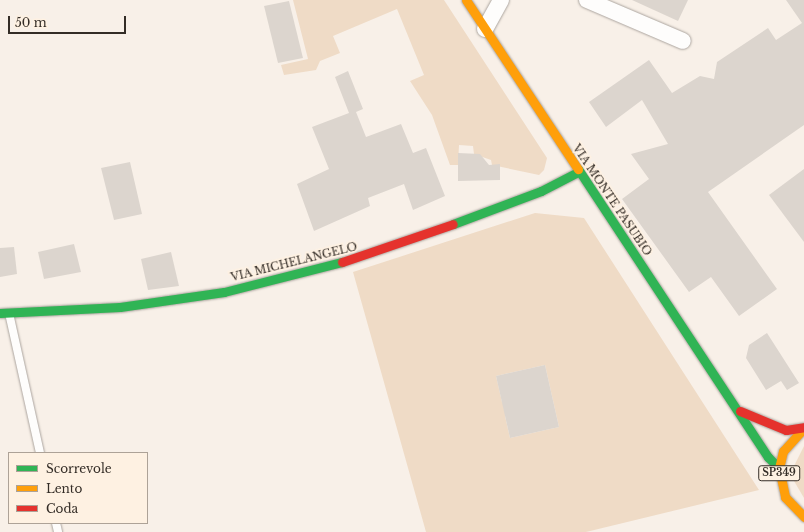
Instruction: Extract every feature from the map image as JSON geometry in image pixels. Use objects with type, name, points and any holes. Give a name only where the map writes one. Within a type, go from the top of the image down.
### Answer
[{"type":"main road","name":"VIA MONTE PASUBIO","points":[[466,0],[578,172],[740,411],[768,457],[779,468]]},
{"type":"main road","name":"VIA MICHELANGELO","points":[[4,313],[120,307],[224,292],[363,257],[521,198],[578,172]]},
{"type":"main road","points":[[740,411],[786,430],[804,428]]},
{"type":"main road","name":"SP349","points":[[804,428],[783,451],[779,468],[785,497],[804,517]]},
{"type":"street","points":[[485,28],[500,0]]},
{"type":"street","points":[[587,0],[683,41]]},
{"type":"lane","points":[[4,313],[40,452]]},
{"type":"shaded area","points":[[293,0],[444,0],[547,158],[544,170],[539,175],[492,165],[491,160],[474,154],[473,146],[459,145],[458,165],[450,165],[432,115],[410,81],[424,75],[397,9],[333,36],[340,53],[320,61],[316,70],[284,75],[281,65],[308,59]]},
{"type":"shaded area","points":[[535,213],[584,218],[759,490],[586,532],[426,532],[353,272]],"holes":[[[545,365],[559,427],[510,438],[505,416],[515,413],[502,402],[496,376]]]},
{"type":"shaded area","points":[[804,446],[804,498],[794,481],[793,468]]},
{"type":"building","points":[[632,0],[688,0],[678,21]]},
{"type":"building","points":[[786,0],[804,0],[804,125],[708,192],[777,289],[739,316],[711,277],[689,292],[622,199],[649,179],[631,154],[668,144],[642,100],[606,127],[589,102],[649,60],[672,93],[700,76],[714,79],[717,62],[768,28],[776,40],[802,23]]},
{"type":"building","points":[[289,1],[303,58],[278,63],[264,6]]},
{"type":"building","points":[[348,71],[363,109],[356,112],[366,137],[401,124],[413,153],[426,148],[445,196],[413,210],[404,184],[368,198],[370,206],[314,231],[297,184],[329,169],[312,127],[349,113],[335,77]]},
{"type":"building","points":[[458,153],[480,154],[489,165],[500,164],[500,180],[458,181]]},
{"type":"building","points":[[130,162],[142,214],[114,220],[101,168]]},
{"type":"building","points":[[804,169],[804,242],[769,195]]},
{"type":"building","points":[[74,244],[81,272],[44,279],[38,252]]},
{"type":"building","points":[[14,247],[17,274],[0,277],[0,248]]},
{"type":"building","points":[[171,252],[179,286],[148,290],[141,259]]},
{"type":"building","points":[[767,333],[799,383],[787,390],[781,381],[766,390],[746,358],[749,345]]},
{"type":"building","points":[[545,365],[559,427],[510,438],[496,376]]},
{"type":"traffic: fast","points":[[578,169],[768,457],[779,468]]},
{"type":"traffic: fast","points":[[453,224],[541,191],[578,172]]},
{"type":"traffic: fast","points":[[0,313],[120,307],[224,292],[342,262]]},
{"type":"traffic: slow","points":[[466,0],[578,169]]},
{"type":"traffic: slow","points":[[804,428],[783,451],[779,468],[785,497],[804,517]]},
{"type":"traffic: jam","points":[[342,262],[453,224]]},
{"type":"traffic: jam","points":[[740,411],[786,430],[804,427]]}]
